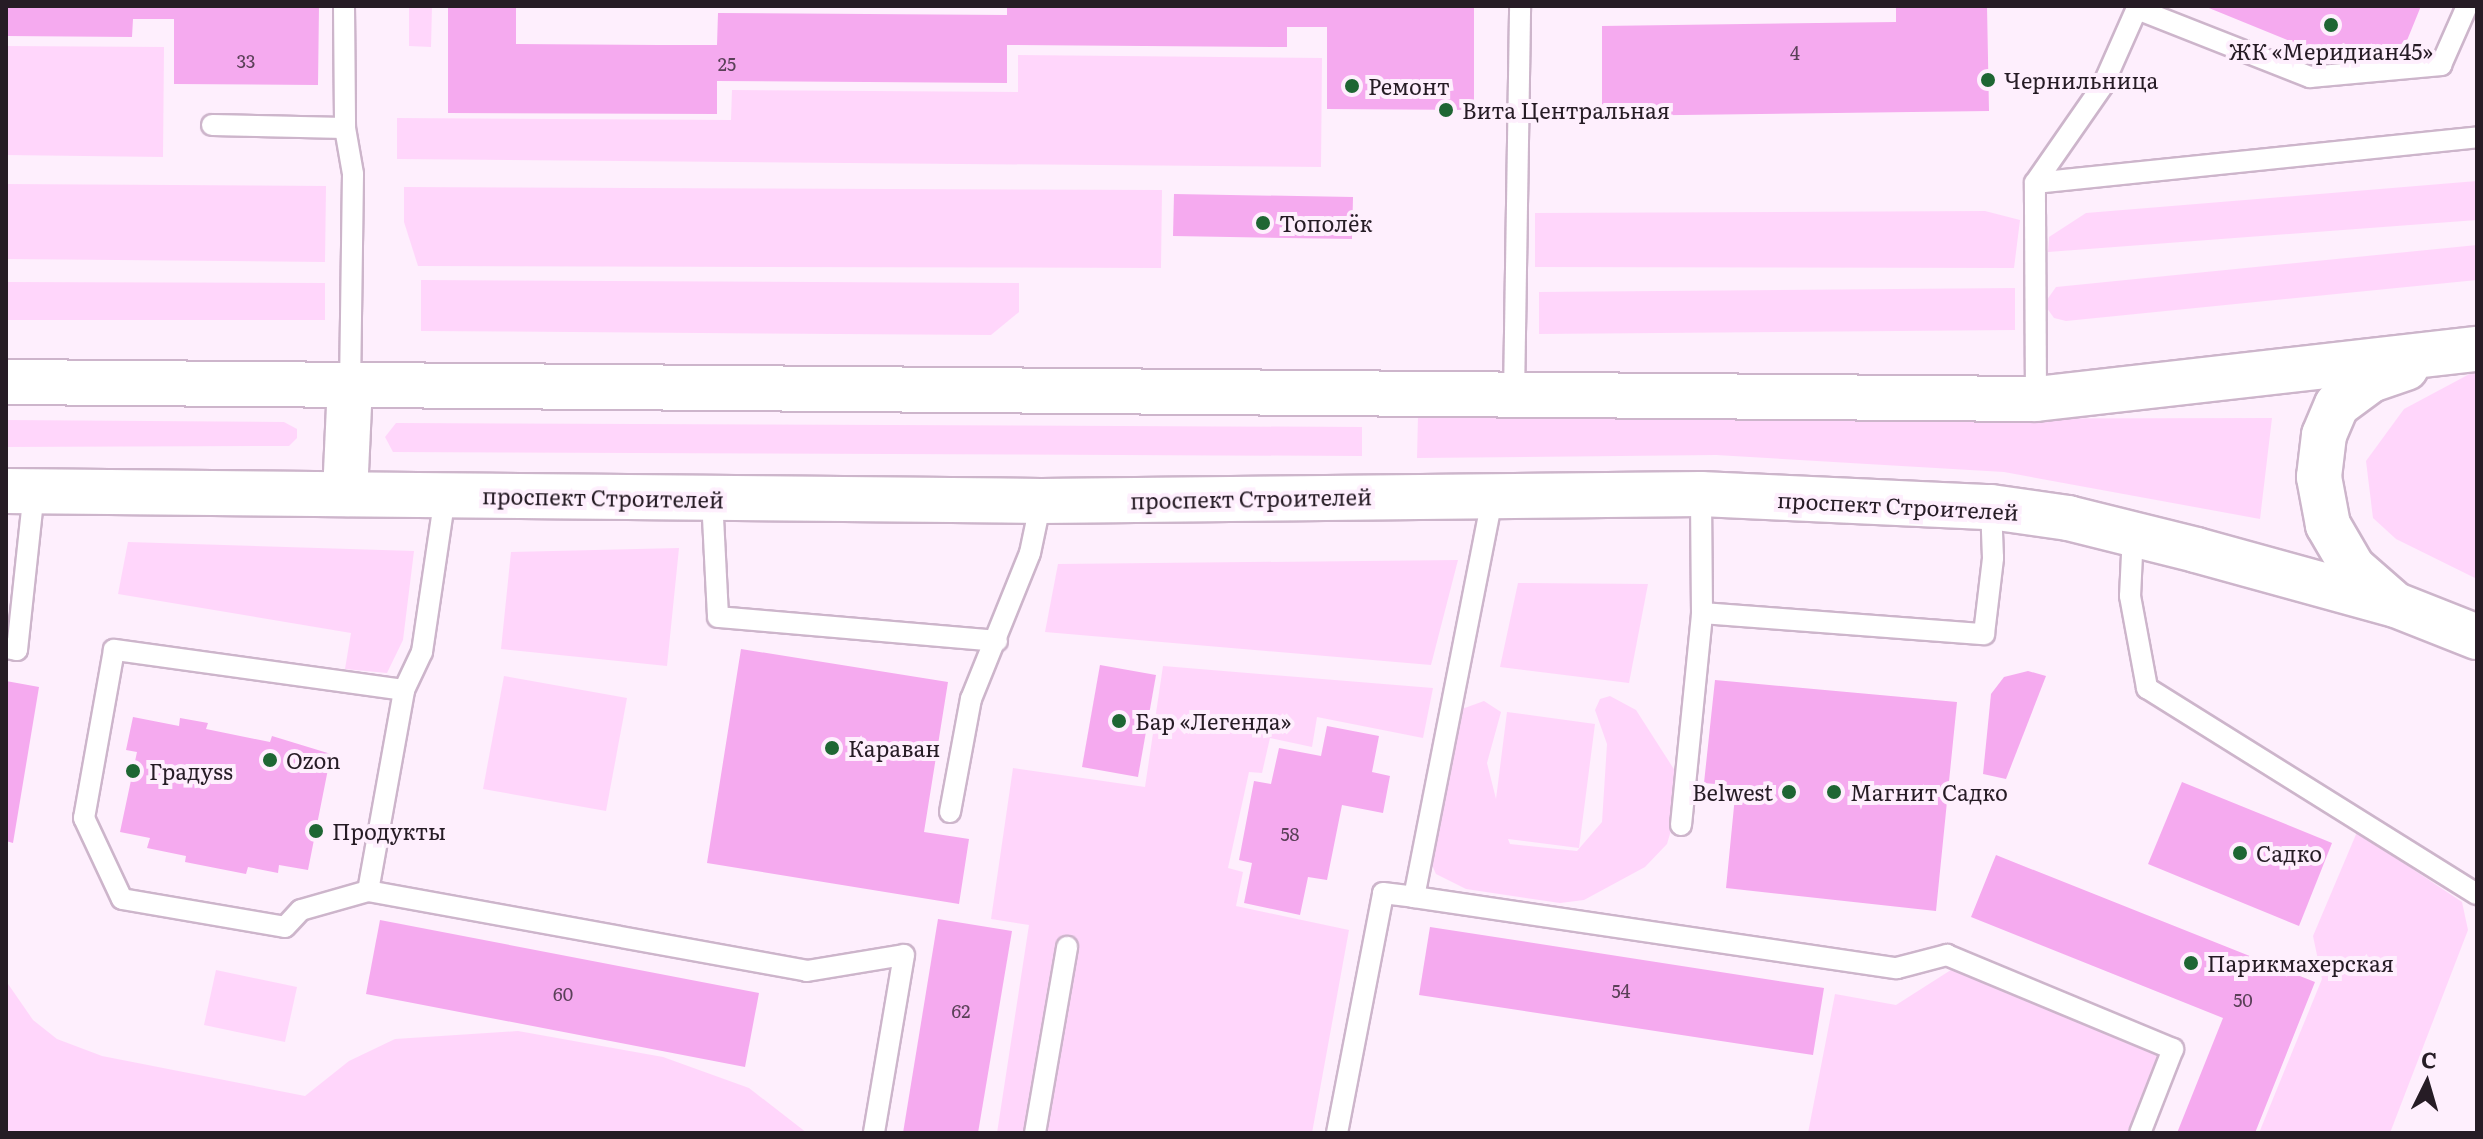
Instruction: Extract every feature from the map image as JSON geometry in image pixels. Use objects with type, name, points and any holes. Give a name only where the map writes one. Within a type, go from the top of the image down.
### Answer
[{"type":"main road","points":[[6,382],[2036,399],[2465,350]]},
{"type":"main road","points":[[2396,605],[2353,568],[2328,525],[2319,477],[2324,435],[2337,405],[2371,380],[2465,350]]},
{"type":"main road","points":[[345,494],[350,384]]},
{"type":"main road","name":"проспект Строителей","points":[[20,491],[1041,501],[1701,494],[1991,507],[2133,533],[2396,605],[2477,637]]},
{"type":"lane","points":[[344,6],[345,128],[353,174],[350,384]]},
{"type":"lane","points":[[1514,396],[1520,6]]},
{"type":"lane","points":[[2036,399],[2035,183],[2103,85],[2137,7],[2310,77],[2441,65],[2467,6]]},
{"type":"lane","points":[[212,125],[345,128]]},
{"type":"lane","points":[[2035,183],[2477,137]]},
{"type":"lane","points":[[6,648],[17,650],[20,491]]},
{"type":"lane","points":[[1681,825],[1702,613],[1701,494]]},
{"type":"lane","points":[[1414,897],[1493,495]]},
{"type":"lane","points":[[368,891],[404,690],[422,652],[445,496]]},
{"type":"lane","points":[[712,498],[718,617],[997,641]]},
{"type":"lane","points":[[950,812],[971,699],[1030,553],[1041,501]]},
{"type":"lane","points":[[1702,613],[1984,634],[1993,558],[1991,507]]},
{"type":"lane","points":[[2133,533],[2130,596],[2147,688],[2477,894]]},
{"type":"lane","points":[[404,690],[114,650],[84,818],[122,899],[285,927],[301,910],[368,891],[807,971],[904,955],[874,1133]]},
{"type":"lane","points":[[1337,1133],[1383,893],[1897,968],[1947,955],[2173,1049],[2140,1133]]},
{"type":"lane","points":[[1035,1133],[1067,947]]},
{"type":"shaded area","points":[[409,6],[432,6],[431,47],[409,46]]},
{"type":"shaded area","points":[[6,46],[164,47],[163,157],[6,155]]},
{"type":"shaded area","points":[[1018,55],[1322,58],[1321,167],[397,159],[397,118],[731,120],[732,90],[1018,92]]},
{"type":"shaded area","points":[[2477,181],[2477,220],[2048,252],[2049,237],[2086,213]]},
{"type":"shaded area","points":[[6,184],[326,186],[325,262],[6,259]]},
{"type":"shaded area","points":[[404,187],[1162,190],[1161,268],[418,266],[404,222]]},
{"type":"shaded area","points":[[1985,211],[2020,220],[2014,268],[1535,267],[1535,213]]},
{"type":"shaded area","points":[[2477,245],[2477,280],[2066,321],[2054,318],[2044,304],[2056,287]]},
{"type":"shaded area","points":[[421,280],[1019,283],[1019,312],[991,335],[421,331]]},
{"type":"shaded area","points":[[6,282],[325,283],[325,320],[6,320]]},
{"type":"shaded area","points":[[2015,288],[2015,330],[1539,334],[1539,292]]},
{"type":"shaded area","points":[[2477,370],[2477,579],[2396,539],[2373,518],[2366,461],[2404,409]]},
{"type":"shaded area","points":[[1418,416],[2272,418],[2260,519],[2004,472],[1716,455],[1417,458]]},
{"type":"shaded area","points":[[6,420],[284,422],[297,429],[297,438],[289,446],[6,447]]},
{"type":"shaded area","points":[[396,423],[1362,427],[1362,456],[393,452],[385,437]]},
{"type":"shaded area","points":[[128,542],[414,551],[403,640],[387,673],[345,669],[351,633],[118,594]]},
{"type":"shaded area","points":[[679,548],[667,666],[501,649],[511,552]]},
{"type":"shaded area","points":[[1458,560],[1431,665],[1045,632],[1058,564]]},
{"type":"shaded area","points":[[1518,583],[1648,584],[1629,683],[1500,667]]},
{"type":"shaded area","points":[[1163,666],[1433,688],[1423,738],[1317,717],[1312,747],[1270,738],[1262,773],[1249,772],[1228,868],[1243,872],[1236,906],[1349,930],[1312,1133],[997,1133],[1029,925],[991,919],[1013,768],[1145,787]]},
{"type":"shaded area","points":[[504,676],[627,698],[606,811],[483,789]]},
{"type":"shaded area","points":[[1610,696],[1636,710],[1677,774],[1677,810],[1667,844],[1645,867],[1584,900],[1560,903],[1466,889],[1436,874],[1430,861],[1452,723],[1462,709],[1484,701],[1501,712],[1487,763],[1496,799],[1507,712],[1595,724],[1579,848],[1508,839],[1510,844],[1577,851],[1602,822],[1607,744],[1595,710],[1600,699]]},
{"type":"shaded area","points":[[2357,832],[2462,902],[2468,930],[2390,1133],[2259,1133],[2322,979],[2313,936]]},
{"type":"shaded area","points":[[1954,968],[2162,1057],[2129,1133],[1808,1133],[1835,994],[1896,1005]]},
{"type":"shaded area","points":[[216,970],[297,987],[285,1042],[204,1025]]},
{"type":"shaded area","points":[[6,981],[33,1020],[57,1039],[102,1056],[305,1096],[349,1061],[395,1039],[518,1031],[663,1057],[749,1088],[807,1133],[6,1133]]},
{"type":"building","points":[[6,6],[319,6],[318,85],[174,84],[174,19],[133,19],[132,37],[6,36]]},
{"type":"building","points":[[448,6],[516,6],[516,44],[717,45],[718,13],[1007,15],[1007,6],[1474,6],[1474,110],[1327,109],[1327,27],[1287,27],[1287,47],[1007,45],[1007,83],[717,81],[717,114],[448,113]]},
{"type":"building","points":[[1896,6],[1987,6],[1989,111],[1602,116],[1602,26],[1896,22]]},
{"type":"building","name":"ЖК «Меридиан45»","points":[[2204,6],[2421,6],[2397,65],[2343,43],[2336,60]]},
{"type":"building","name":"Тополёк","points":[[1174,194],[1353,197],[1352,239],[1173,236]]},
{"type":"building","points":[[741,649],[948,682],[924,832],[969,839],[959,904],[707,863]]},
{"type":"building","name":"Бар «Легенда»","points":[[1100,665],[1156,675],[1138,777],[1082,767]]},
{"type":"building","points":[[2028,671],[2046,676],[2006,779],[1983,774],[1991,694],[2004,677]]},
{"type":"building","points":[[1715,680],[1957,702],[1936,911],[1726,888],[1736,786],[1704,783]]},
{"type":"building","points":[[6,681],[39,687],[13,843],[6,841]]},
{"type":"building","points":[[133,717],[179,726],[180,718],[208,723],[206,729],[270,742],[272,736],[331,754],[308,870],[279,865],[278,873],[248,867],[246,874],[185,862],[186,856],[147,848],[150,838],[120,832],[137,752],[126,750]]},
{"type":"building","points":[[1327,726],[1379,736],[1372,772],[1390,776],[1383,813],[1342,805],[1327,880],[1308,877],[1300,915],[1244,903],[1252,863],[1239,860],[1254,781],[1271,784],[1279,748],[1321,756]]},
{"type":"building","name":"Садко","points":[[2182,782],[2332,843],[2299,926],[2148,864]]},
{"type":"building","points":[[1996,855],[2315,982],[2255,1133],[2177,1133],[2223,1018],[1971,917]]},
{"type":"building","points":[[938,919],[1012,931],[978,1133],[903,1133]]},
{"type":"building","points":[[380,920],[759,993],[745,1067],[366,994]]},
{"type":"building","points":[[1430,927],[1824,988],[1813,1055],[1419,995]]},
{"type":"place","name":"ЖК «Меридиан45»","points":[[2331,25]]},
{"type":"place","name":"Чернильница","points":[[1988,80]]},
{"type":"place","name":"Ремонт","points":[[1352,86]]},
{"type":"place","name":"Вита Центральная","points":[[1446,110]]},
{"type":"place","name":"Тополёк","points":[[1263,223]]},
{"type":"place","name":"Бар «Легенда»","points":[[1119,721]]},
{"type":"place","name":"Караван","points":[[832,748]]},
{"type":"place","name":"Ozon","points":[[270,760]]},
{"type":"place","name":"Градуss","points":[[133,771]]},
{"type":"place","name":"Belwest","points":[[1789,792]]},
{"type":"place","name":"Магнит Садко","points":[[1834,792]]},
{"type":"place","name":"Продукты","points":[[316,831]]},
{"type":"place","name":"Садко","points":[[2240,853]]},
{"type":"place","name":"Парикмахерская","points":[[2191,963]]}]
